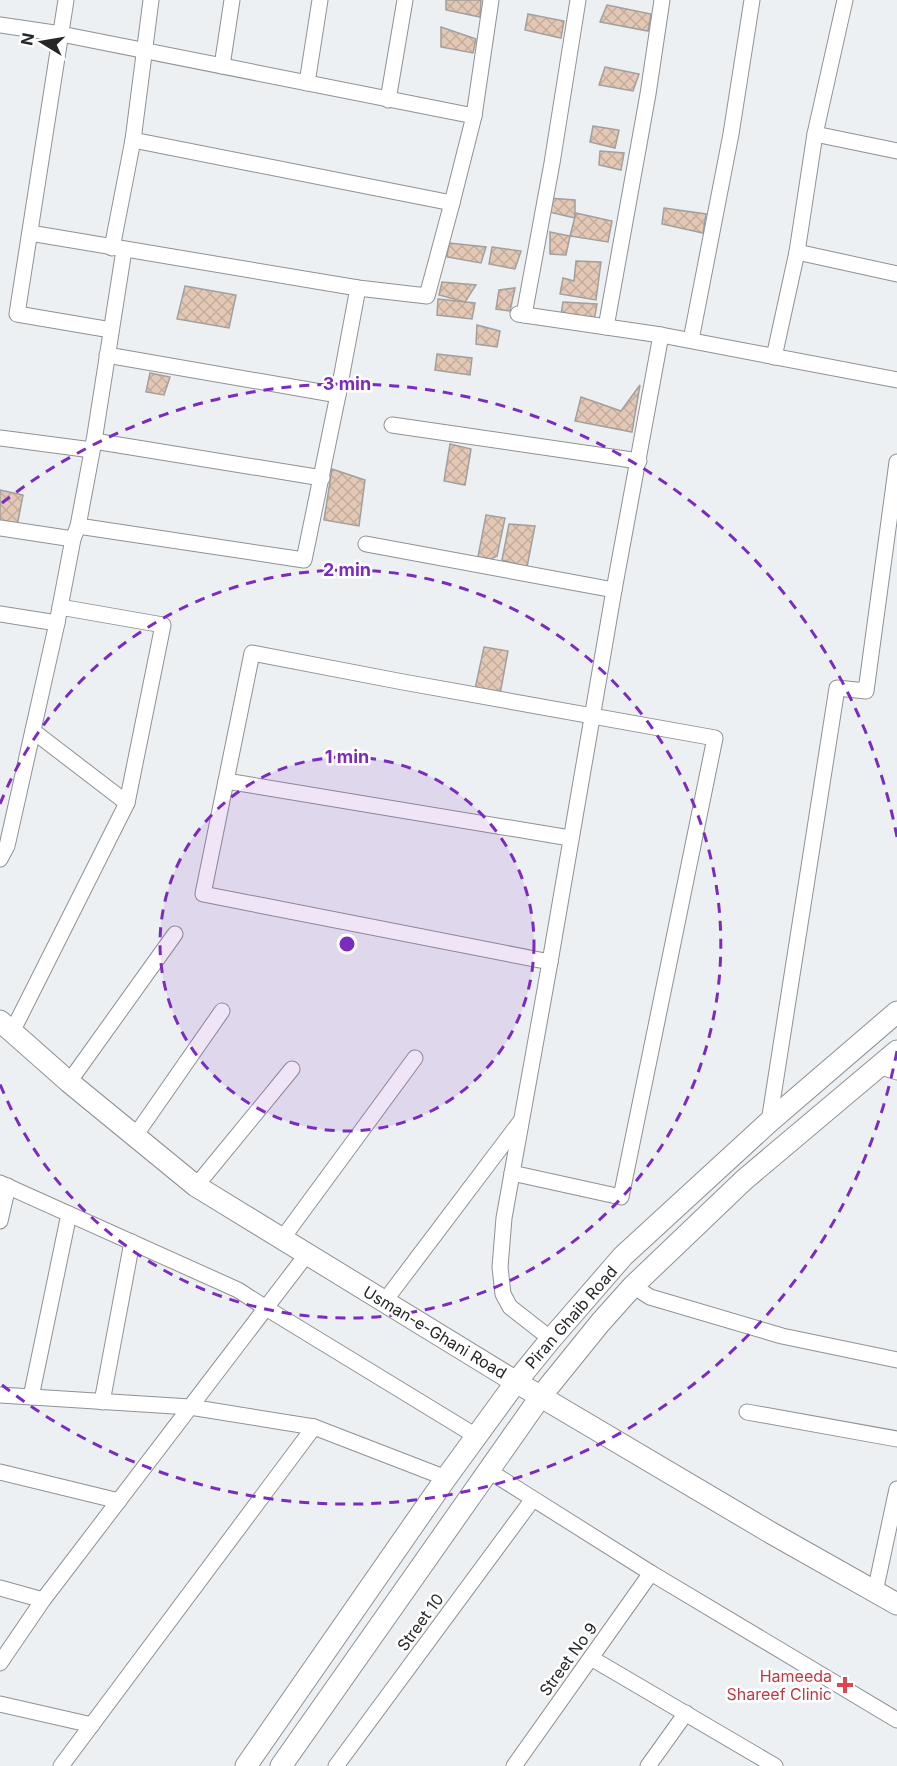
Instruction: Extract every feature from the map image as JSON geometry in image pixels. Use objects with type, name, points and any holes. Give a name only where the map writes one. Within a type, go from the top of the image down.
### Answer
[{"type":"main road","name":"Piran Ghaib Road","points":[[246,1766],[446,1478],[550,1339],[623,1256],[769,1122],[897,1012]]},
{"type":"main road","name":"Usman-e-Ghani Road","points":[[6,1027],[196,1186],[516,1382],[897,1604]]},
{"type":"main road","name":"Piran Ghaib Road","points":[[281,1766],[541,1396],[600,1323],[633,1286],[744,1180],[888,1069],[897,1051]]},
{"type":"street","points":[[66,0],[17,314],[111,330]]},
{"type":"street","points":[[0,859],[7,846],[33,731],[93,446],[111,330],[118,249],[151,0]]},
{"type":"street","points":[[222,66],[232,0]]},
{"type":"street","points":[[307,83],[320,0]]},
{"type":"street","points":[[388,100],[405,0]]},
{"type":"street","points":[[30,233],[358,288],[426,296],[474,116],[491,0]]},
{"type":"street","points":[[578,0],[552,163],[521,315],[691,340],[897,380]]},
{"type":"street","points":[[606,327],[648,94],[662,0]]},
{"type":"street","points":[[691,340],[731,134],[752,0]]},
{"type":"street","points":[[774,357],[797,252],[815,134],[845,0]]},
{"type":"street","points":[[0,25],[61,34],[474,116]]},
{"type":"street","points":[[815,134],[897,151]]},
{"type":"street","points":[[133,140],[452,203]]},
{"type":"street","points":[[797,252],[897,274]]},
{"type":"street","points":[[0,528],[76,532],[304,560],[358,288]]},
{"type":"street","points":[[550,1339],[510,1307],[503,1294],[500,1267],[504,1218],[661,335]]},
{"type":"street","points":[[107,355],[338,395]]},
{"type":"street","points":[[392,425],[639,461]]},
{"type":"street","points":[[0,438],[93,446],[322,478]]},
{"type":"street","points":[[769,1122],[837,688],[866,691],[897,462]]},
{"type":"street","points":[[366,544],[614,590]]},
{"type":"street","points":[[6,1027],[127,803],[163,625],[60,607]]},
{"type":"street","points":[[0,614],[57,623]]},
{"type":"street","points":[[512,1173],[621,1197],[715,738],[252,653],[203,894],[550,962]]},
{"type":"street","points":[[33,731],[127,803]]},
{"type":"street","points":[[226,781],[570,838]]},
{"type":"street","points":[[69,1082],[175,934]]},
{"type":"street","points":[[135,1136],[222,1011]]},
{"type":"street","points":[[282,1239],[415,1058]]},
{"type":"street","points":[[196,1186],[292,1069]]},
{"type":"street","points":[[384,1302],[522,1119]]},
{"type":"street","points":[[0,1221],[4,1185],[238,1290],[476,1436]]},
{"type":"street","points":[[32,1397],[69,1214]]},
{"type":"street","points":[[102,1402],[132,1242]]},
{"type":"street","points":[[0,1663],[43,1600],[307,1254]]},
{"type":"street","points":[[633,1286],[650,1297],[782,1336],[897,1360]]},
{"type":"street","points":[[0,1395],[190,1407],[314,1427],[446,1478]]},
{"type":"street","points":[[747,1412],[897,1439]]},
{"type":"street","points":[[61,1766],[314,1427]]},
{"type":"street","points":[[489,1471],[651,1573],[897,1720]]},
{"type":"street","points":[[0,1472],[119,1501]]},
{"type":"street","points":[[875,1592],[893,1524],[897,1489]]},
{"type":"street","name":"Street 10","points":[[336,1766],[533,1499]]},
{"type":"street","name":"Street No 9","points":[[514,1766],[651,1573]]},
{"type":"street","points":[[0,1588],[43,1600]]},
{"type":"street","points":[[591,1658],[769,1764]]},
{"type":"street","points":[[0,1704],[92,1725]]},
{"type":"street","points":[[648,1766],[686,1713]]},
{"type":"building","points":[[446,0],[481,0],[480,17],[446,10]]},
{"type":"building","points":[[607,5],[651,14],[648,31],[600,22]]},
{"type":"building","points":[[528,14],[564,21],[561,38],[525,30]]},
{"type":"building","points":[[441,27],[476,39],[473,53],[441,47]]},
{"type":"building","points":[[605,67],[639,74],[633,91],[599,85]]},
{"type":"building","points":[[593,126],[619,130],[615,148],[590,142]]},
{"type":"building","points":[[600,151],[624,153],[621,170],[599,165]]},
{"type":"building","points":[[549,198],[575,200],[575,218],[549,212]]},
{"type":"building","points":[[664,208],[706,214],[703,233],[662,224]]},
{"type":"building","points":[[576,213],[612,221],[608,242],[570,236]]},
{"type":"building","points":[[550,232],[570,236],[566,255],[550,254]]},
{"type":"building","points":[[449,243],[486,247],[481,263],[447,257]]},
{"type":"building","points":[[492,247],[521,251],[515,269],[489,264]]},
{"type":"building","points":[[576,261],[601,262],[596,300],[560,294],[563,278],[574,281]]},
{"type":"building","points":[[442,282],[476,285],[465,302],[439,295]]},
{"type":"building","points":[[185,286],[236,295],[229,328],[177,319]]},
{"type":"building","points":[[515,288],[510,311],[496,309],[499,290]]},
{"type":"building","points":[[438,299],[475,303],[472,319],[437,315]]},
{"type":"building","points":[[563,302],[597,304],[594,321],[561,315]]},
{"type":"building","points":[[477,325],[500,331],[497,347],[476,344]]},
{"type":"building","points":[[437,354],[472,358],[470,375],[435,370]]},
{"type":"building","points":[[150,373],[170,377],[164,395],[146,392]]},
{"type":"building","points":[[640,385],[632,432],[575,421],[581,397],[621,411]]},
{"type":"building","points":[[450,444],[471,449],[465,485],[444,481]]},
{"type":"building","points":[[332,469],[365,480],[359,526],[324,520]]},
{"type":"building","points":[[0,490],[23,495],[17,526],[0,526]]},
{"type":"building","points":[[486,515],[505,518],[497,556],[491,559],[478,557]]},
{"type":"building","points":[[509,524],[535,526],[527,567],[502,560]]},
{"type":"building","points":[[484,647],[508,651],[500,694],[475,689]]},
{"type":"place","name":"Hameeda Shareef Clinic","points":[[845,1685]]}]
